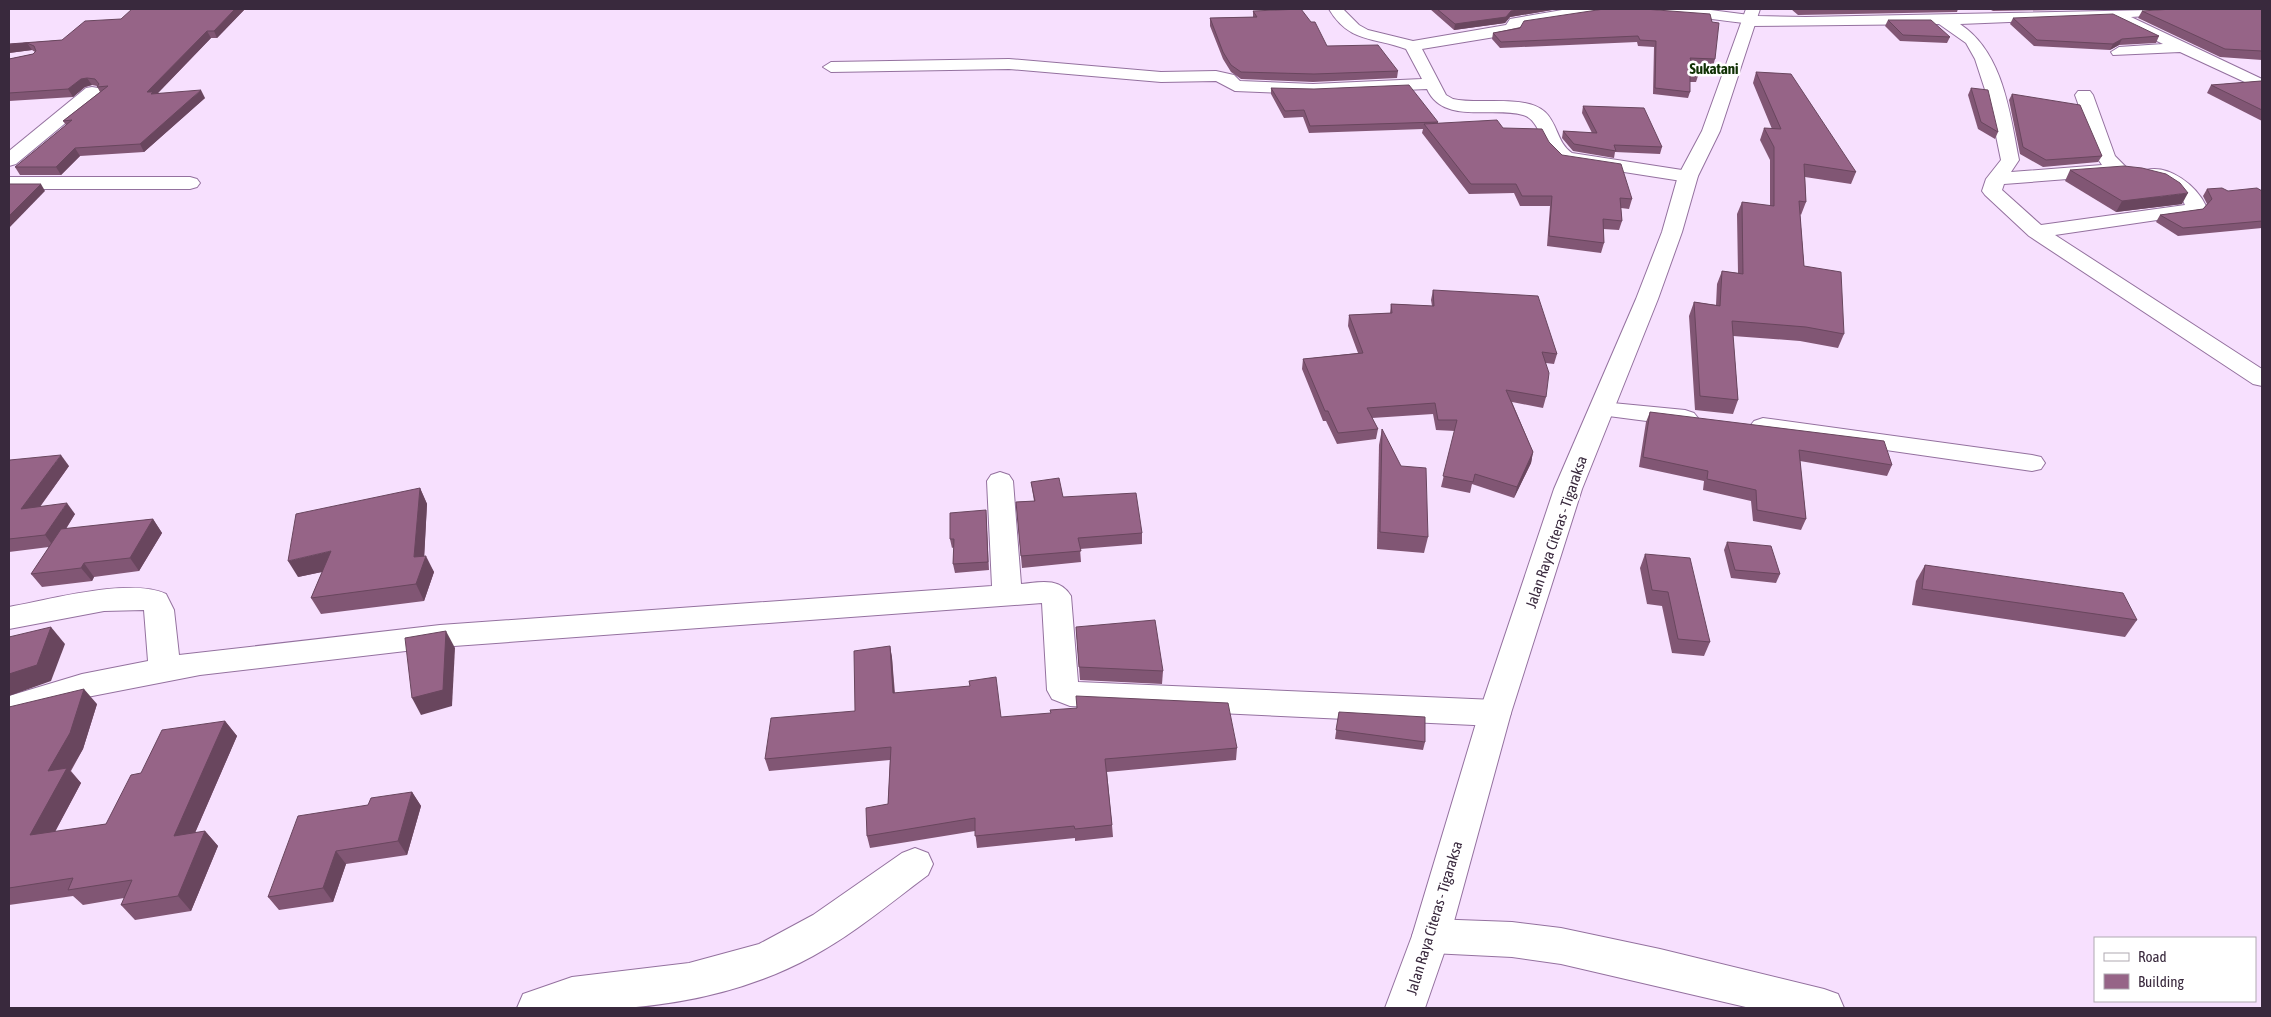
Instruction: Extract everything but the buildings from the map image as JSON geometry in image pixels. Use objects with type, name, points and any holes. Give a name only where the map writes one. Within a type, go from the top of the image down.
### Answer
[{"type":"street","points":[[1336,9],[1349,24],[1365,34],[1412,46],[1513,29],[1515,22],[1582,11],[1661,9],[1751,16],[1942,19],[2011,13],[2113,14],[2194,9]]},
{"type":"street","points":[[2113,14],[2262,85]]},
{"type":"street","name":"Jalan Raya Citeras - Tigaraksa","points":[[1405,1008],[1431,936],[1495,713],[1568,489],[1602,409],[1672,232],[1688,176],[1711,131],[1751,16]]},
{"type":"street","points":[[1942,19],[1961,32],[1978,48],[1994,94],[2010,160],[1996,179],[1992,191],[2036,232],[2262,379]]},
{"type":"street","points":[[1412,46],[1440,98],[1452,104],[1507,107],[1534,113],[1543,122],[1555,151],[1568,158],[1688,176]]},
{"type":"street","points":[[2119,52],[2182,47]]},
{"type":"street","points":[[831,67],[1009,64],[1162,77],[1216,76],[1228,79],[1235,86],[1281,89],[1433,84]]},
{"type":"street","points":[[9,160],[92,92]]},
{"type":"street","points":[[2084,95],[2107,159],[2118,168]]},
{"type":"street","points":[[1996,179],[2118,168],[2141,170],[2172,182],[2195,200],[2196,206],[2191,210],[2036,232]]},
{"type":"street","points":[[9,183],[190,183]]},
{"type":"street","points":[[1602,409],[1708,420]]},
{"type":"street","points":[[1737,424],[1814,432],[2032,464]]},
{"type":"street","points":[[1000,481],[1007,595]]},
{"type":"street","points":[[9,709],[82,686],[200,663],[440,636],[1050,592],[1055,594],[1063,690],[1070,694],[1495,713]]},
{"type":"street","points":[[9,618],[104,600],[149,599],[155,602],[159,610],[165,670]]},
{"type":"street","points":[[537,1008],[549,1002],[614,990],[689,982],[751,965],[812,937],[915,864]]},
{"type":"street","points":[[1431,936],[1497,939],[1559,946],[1643,963],[1824,1008]]},
{"type":"district","name":"Sukatani","points":[[1714,68]]}]
